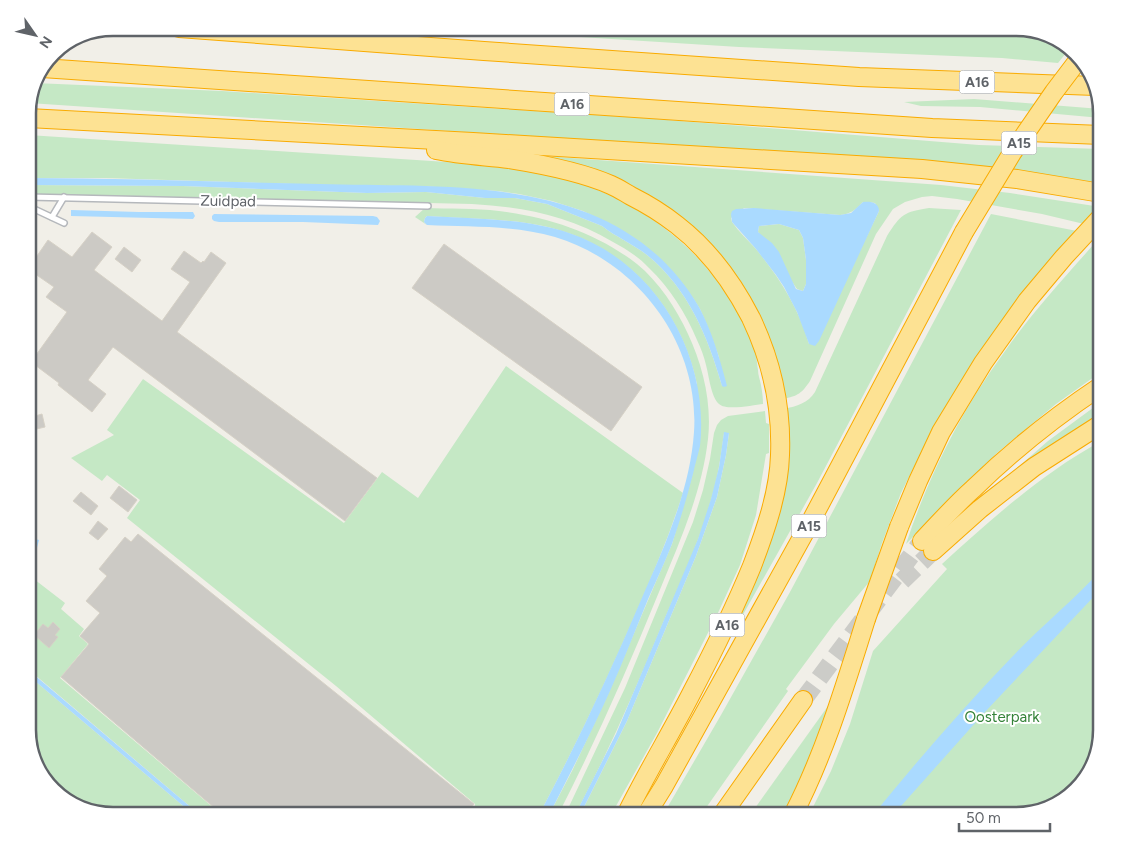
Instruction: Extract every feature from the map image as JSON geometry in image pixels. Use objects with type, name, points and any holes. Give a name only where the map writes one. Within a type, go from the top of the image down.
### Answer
[{"type":"highway","name":"A16","points":[[284,36],[859,77],[1088,86]]},
{"type":"highway","name":"A15","points":[[651,807],[811,521],[964,232],[1012,153],[1075,64]]},
{"type":"highway","name":"A16","points":[[50,69],[922,128],[1093,135]]},
{"type":"highway","name":"A16","points":[[36,118],[922,169],[1017,179],[1093,192]]},
{"type":"highway","name":"A16","points":[[387,138],[446,152],[510,159],[572,171],[610,185],[678,225],[710,256],[743,302],[762,340],[770,366],[780,418],[780,457],[775,493],[764,535],[729,621],[631,807]]},
{"type":"highway","points":[[798,807],[834,720],[866,619],[899,527],[941,432],[983,363],[1027,302],[1093,226]]},
{"type":"highway","points":[[1093,392],[1056,419],[974,488],[928,546],[1034,467],[1093,430]]},
{"type":"highway","points":[[728,807],[803,700]]},
{"type":"lane","name":"Zuidpad","points":[[36,197],[428,206]]},
{"type":"lane","points":[[52,217],[64,197]]},
{"type":"lane","points":[[36,210],[64,223]]},
{"type":"green space","points":[[564,36],[1016,36],[1040,40],[1065,54],[1058,63],[1002,58],[739,47]]},
{"type":"green space","points":[[42,83],[222,91],[643,118],[979,145],[1093,149],[1093,182],[1032,173],[764,152],[37,104]]},
{"type":"green space","points":[[974,99],[1092,108],[1093,117],[980,107],[921,106],[904,102]]},
{"type":"green space","points":[[36,136],[478,164],[532,171],[577,182],[603,192],[651,218],[673,235],[712,274],[736,310],[751,340],[756,355],[763,404],[728,407],[719,404],[712,391],[700,346],[693,330],[683,311],[664,284],[645,264],[627,250],[596,233],[562,219],[509,207],[472,204],[36,194],[36,185],[183,186],[367,193],[426,192],[485,198],[515,198],[547,204],[602,226],[642,251],[661,268],[674,282],[695,314],[722,386],[719,357],[707,325],[693,298],[674,274],[619,229],[583,211],[552,201],[498,191],[420,186],[358,186],[104,178],[36,178]]},
{"type":"green space","points":[[543,156],[941,185],[1093,206],[1093,226],[1042,214],[932,196],[905,202],[893,209],[876,234],[810,381],[799,393],[783,399],[715,251]],"holes":[[[863,202],[875,203],[879,211],[809,344],[800,318],[780,282],[756,249],[735,226],[731,218],[744,208],[840,215],[850,213]]]},
{"type":"green space","points":[[425,208],[490,210],[536,217],[554,222],[606,243],[637,264],[660,287],[683,324],[702,372],[709,412],[708,439],[701,479],[689,517],[623,677],[562,807],[553,807],[609,692],[672,544],[693,472],[697,384],[689,356],[678,329],[663,305],[645,283],[625,264],[602,249],[576,236],[533,224],[488,219],[427,216],[424,222],[427,225],[415,217]]},
{"type":"green space","points":[[929,208],[961,210],[817,483],[726,645],[745,603],[784,409],[806,401],[815,392],[887,236],[892,229],[904,215]]},
{"type":"green space","points":[[991,214],[1082,232],[967,374],[944,409],[901,493],[870,581],[834,624],[786,689],[788,691],[707,807],[668,807],[790,592]]},
{"type":"green space","points":[[779,224],[799,230],[803,238],[806,260],[806,284],[803,291],[797,289],[758,232],[759,226]]},
{"type":"green space","points":[[1093,245],[1093,378],[1056,404],[997,453],[906,544],[935,469],[973,398],[1014,338]]},
{"type":"green space","points":[[506,366],[683,493],[673,524],[625,639],[543,807],[475,807],[475,804],[336,686],[127,518],[140,500],[107,475],[102,481],[71,458],[114,435],[107,430],[143,379],[344,523],[382,472],[418,498]]},
{"type":"green space","points":[[1093,408],[1093,419],[1016,469],[1048,441]]},
{"type":"green space","points":[[765,411],[766,423],[769,424],[769,453],[766,454],[756,515],[740,565],[717,615],[657,733],[615,807],[584,807],[627,721],[696,556],[717,497],[729,433],[724,433],[716,483],[688,565],[609,747],[587,792],[579,807],[569,807],[625,688],[693,522],[703,490],[714,433],[721,420],[728,416]]},
{"type":"green space","name":"Oosterpark","points":[[1093,446],[1093,730],[1089,754],[1077,777],[1063,791],[1050,799],[1040,803],[1016,807],[813,807],[831,771],[850,724],[873,651],[947,569],[942,564],[983,527],[1066,462]]},
{"type":"green space","points":[[36,581],[65,603],[61,609],[84,629],[79,636],[88,644],[60,678],[213,807],[191,807],[36,676]]},
{"type":"green space","points":[[36,682],[185,807],[113,807],[98,805],[79,799],[66,791],[55,781],[40,754],[36,735]]},
{"type":"green space","points":[[833,699],[802,776],[786,807],[756,807]]},
{"type":"water","points":[[36,178],[424,186],[477,189],[530,196],[579,210],[625,231],[665,263],[704,316],[727,386],[722,386],[695,314],[674,282],[661,268],[642,251],[602,226],[547,204],[515,198],[485,198],[426,192],[367,193],[183,186],[36,185]]},
{"type":"water","points":[[863,202],[871,202],[879,208],[819,341],[815,346],[809,344],[797,312],[784,287],[756,249],[732,222],[731,214],[736,209],[754,208],[840,215],[851,213]],"holes":[[[779,224],[799,230],[803,238],[806,260],[806,284],[803,291],[796,289],[779,252],[772,243],[758,232],[759,226]]]},
{"type":"water","points":[[71,210],[193,212],[195,216],[193,219],[71,216]]},
{"type":"water","points":[[214,214],[373,216],[377,217],[380,221],[378,225],[303,222],[219,222],[212,219]]},
{"type":"water","points":[[427,216],[534,224],[569,233],[600,247],[628,266],[651,289],[671,317],[686,347],[696,379],[701,412],[700,446],[675,535],[610,691],[553,807],[543,807],[605,682],[675,518],[692,454],[694,432],[693,399],[686,368],[675,338],[658,311],[637,286],[613,266],[585,249],[555,237],[508,228],[427,225],[424,222]]},
{"type":"water","points":[[724,432],[729,433],[717,497],[696,556],[627,721],[584,807],[579,807],[616,734],[698,539],[719,467]]},
{"type":"water","points":[[36,539],[39,540],[36,552]]},
{"type":"water","points":[[1093,578],[1093,597],[984,713],[900,807],[880,807],[940,735],[993,677]]},
{"type":"water","points":[[36,676],[191,807],[185,807],[36,682]]},
{"type":"building","points":[[92,232],[112,247],[94,270],[162,321],[190,282],[171,269],[184,251],[201,263],[204,262],[211,252],[226,263],[177,332],[377,478],[345,521],[113,347],[88,380],[106,394],[92,412],[36,366],[36,355],[67,312],[46,297],[54,287],[36,275],[36,257],[48,240],[72,257]]},
{"type":"building","points":[[444,244],[642,387],[611,431],[412,288]]},
{"type":"building","points":[[124,247],[141,260],[132,272],[115,259]]},
{"type":"building","points":[[42,414],[45,427],[36,429],[36,416]]},
{"type":"building","points":[[119,486],[137,500],[128,512],[110,498]]},
{"type":"building","points":[[81,492],[98,506],[91,515],[73,501]]},
{"type":"building","points":[[98,521],[108,529],[98,540],[89,533]]},
{"type":"building","points":[[138,534],[474,804],[472,807],[213,807],[61,677],[89,644],[80,636],[100,613],[86,601],[107,576],[99,569],[125,537],[131,542]]},
{"type":"building","points":[[53,622],[60,629],[55,635],[58,637],[49,648],[36,637],[36,633],[43,624],[48,628]]},
{"type":"tunnel","points":[[803,700],[922,541]]},
{"type":"tunnel","points":[[902,581],[933,551]]}]
